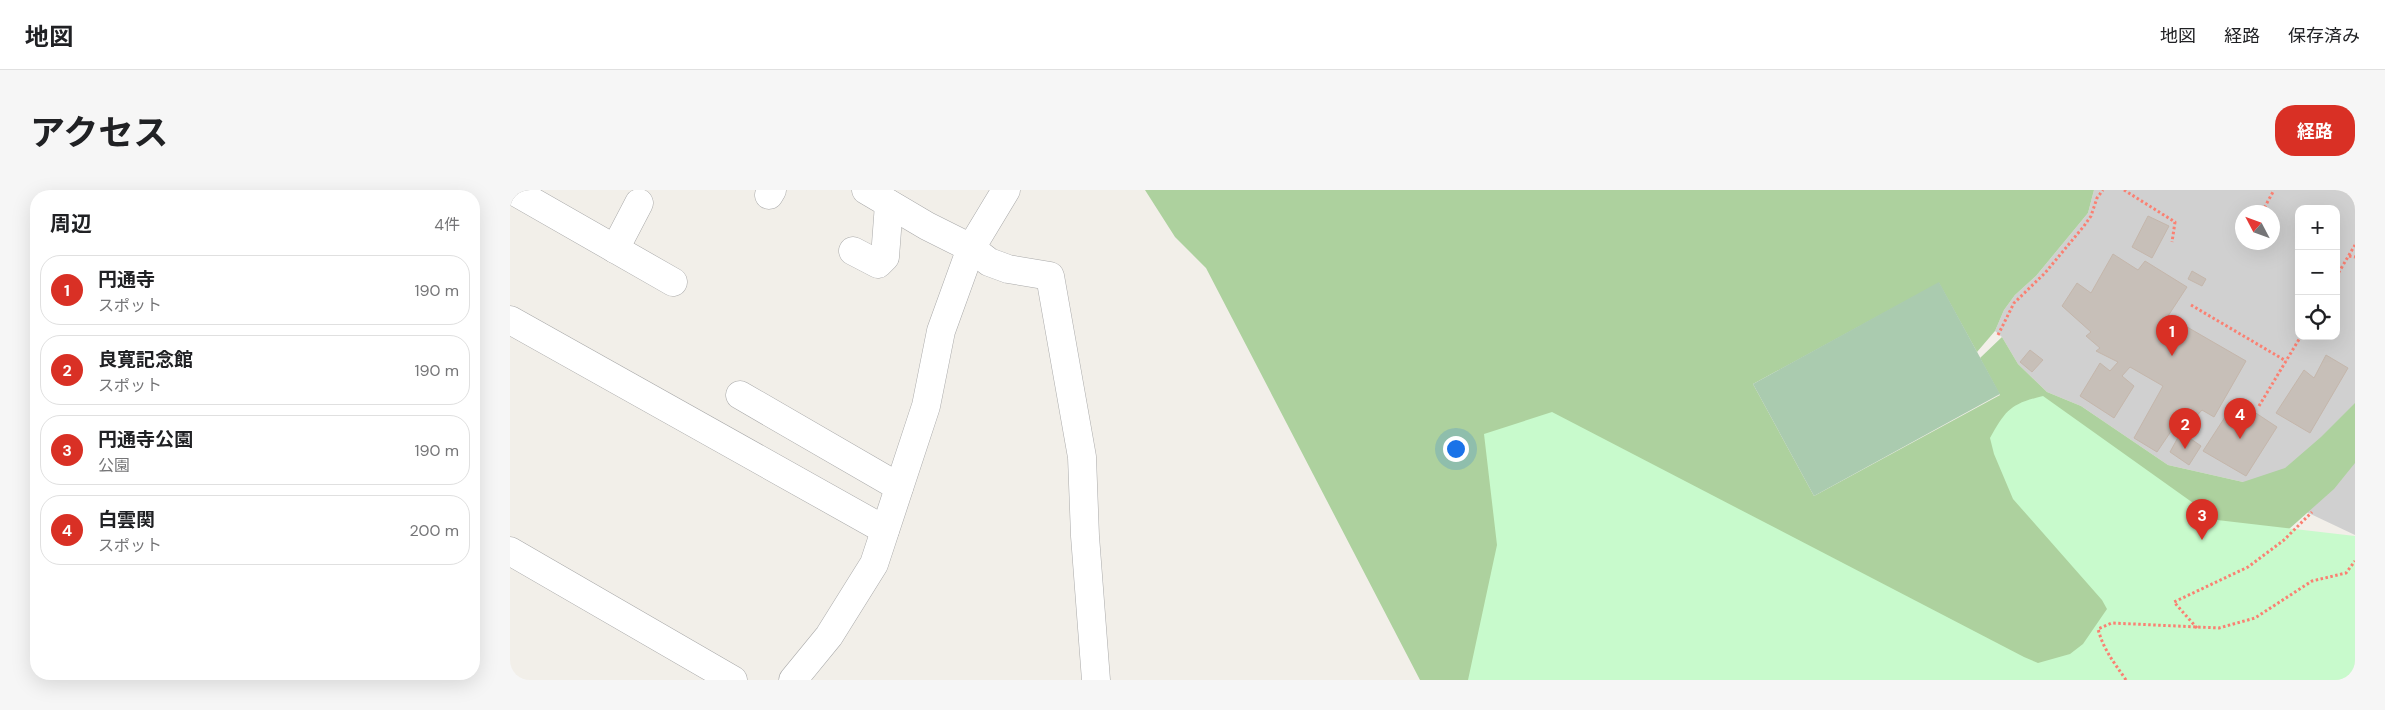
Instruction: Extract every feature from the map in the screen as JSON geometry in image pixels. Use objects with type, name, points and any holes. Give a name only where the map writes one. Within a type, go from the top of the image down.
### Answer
[{"type":"street","points":[[512,190],[673,282]]},
{"type":"street","points":[[866,190],[971,248],[989,262],[1008,269],[1050,276],[1082,457],[1085,536],[1096,680]]},
{"type":"street","points":[[792,680],[829,636],[854,599],[874,564],[926,406],[941,331],[971,248],[1006,190]]},
{"type":"street","points":[[615,249],[639,203]]},
{"type":"street","points":[[853,250],[878,264],[885,257],[889,204]]},
{"type":"street","points":[[510,320],[885,530]]},
{"type":"street","points":[[740,395],[899,487]]},
{"type":"street","points":[[510,551],[733,680]]},
{"type":"path","points":[[1998,335],[2014,303],[2045,273],[2084,226],[2091,216],[2097,198],[2103,190]]},
{"type":"path","points":[[2124,190],[2175,222],[2172,242]]},
{"type":"path","points":[[2266,205],[2274,190]]},
{"type":"path","points":[[2340,271],[2355,245]]},
{"type":"path","points":[[2349,256],[2355,257]]},
{"type":"path","points":[[2191,305],[2286,361]]},
{"type":"path","points":[[2259,406],[2299,340]]},
{"type":"path","points":[[2197,628],[2174,602],[2248,567],[2284,540],[2312,512]]},
{"type":"path","points":[[2126,680],[2106,654],[2098,629],[2112,623],[2219,628],[2255,618],[2312,581],[2346,573],[2355,561]]},
{"type":"shaded area","points":[[2094,190],[2355,190],[2355,535],[2243,482],[2168,465],[2081,406],[2047,392],[2018,364],[2002,337],[1995,331],[2004,310],[2015,295],[2036,276],[2088,213]]},
{"type":"green space","points":[[1145,190],[2094,190],[2088,213],[2036,276],[2015,295],[2004,310],[1995,331],[1977,352],[1939,283],[1753,384],[1814,496],[2000,395],[1980,358],[2002,337],[2018,364],[2047,392],[2081,406],[2168,465],[2243,482],[2285,468],[2321,437],[2355,403],[2355,463],[2334,489],[2119,680],[1420,680],[1206,268],[1175,237]]},
{"type":"green space","points":[[1939,282],[2000,394],[1814,496],[1753,384]]},
{"type":"green space","points":[[2043,396],[2217,520],[2355,536],[2355,680],[1468,680],[1497,545],[1484,434],[1552,412],[2024,657],[2038,663],[2070,654],[2083,644],[2107,609],[2102,600],[2013,499],[1994,454],[1990,438],[2000,421],[2016,405]]},
{"type":"building","points":[[2148,216],[2169,226],[2152,258],[2132,247]]},
{"type":"building","points":[[2113,254],[2138,270],[2145,261],[2187,287],[2168,316],[2246,361],[2214,417],[2202,410],[2191,422],[2182,415],[2157,452],[2134,438],[2163,386],[2130,367],[2122,376],[2134,386],[2114,418],[2080,396],[2100,363],[2110,371],[2118,362],[2096,351],[2100,348],[2086,336],[2091,332],[2062,306],[2077,283],[2091,293]]},
{"type":"building","points":[[2192,271],[2206,279],[2202,286],[2188,279]]},
{"type":"building","points":[[2030,350],[2043,360],[2032,372],[2020,362]]},
{"type":"building","points":[[2326,355],[2348,368],[2310,433],[2276,413],[2304,370],[2314,378]]},
{"type":"building","points":[[2236,400],[2277,427],[2246,476],[2203,451]]},
{"type":"building","points":[[2181,432],[2201,446],[2189,465],[2170,452]]},
{"type":"place","name":"円通寺","points":[[2172,356]]},
{"type":"place","name":"白雲関","points":[[2240,439]]},
{"type":"place","name":"良寛記念館","points":[[2185,449]]},
{"type":"place","name":"円通寺公園","points":[[2202,540]]}]
